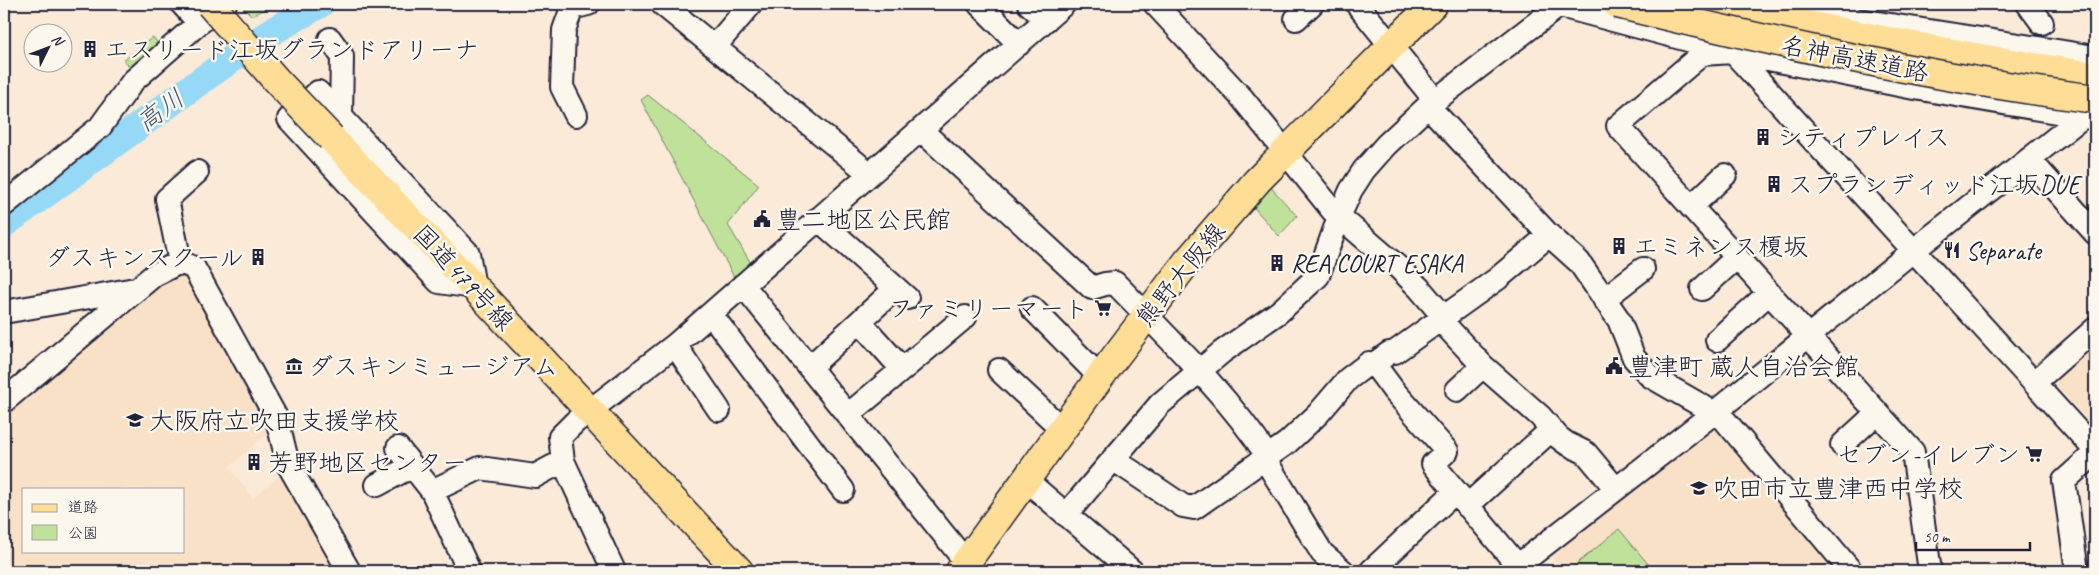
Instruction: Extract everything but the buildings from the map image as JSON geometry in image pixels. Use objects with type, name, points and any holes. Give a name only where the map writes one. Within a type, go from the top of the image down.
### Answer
[{"type":"main road","name":"熊野大阪線","points":[[963,567],[1146,315],[1228,213],[1433,4]]},
{"type":"main road","name":"名神高速道路","points":[[1617,4],[1822,52],[1947,76],[2092,111]]},
{"type":"main road","name":"名神高速道路","points":[[1709,4],[1961,55],[2095,76]]},
{"type":"main road","name":"国道479号線","points":[[204,13],[276,80],[336,127],[474,287],[739,571]]},
{"type":"street","points":[[182,4],[204,13]]},
{"type":"street","points":[[4,205],[100,127],[133,81],[204,13],[225,4]]},
{"type":"street","points":[[662,4],[870,174]]},
{"type":"street","points":[[711,44],[722,38],[751,4]]},
{"type":"street","points":[[979,4],[1019,44]]},
{"type":"street","points":[[1030,4],[1046,20]]},
{"type":"street","points":[[614,571],[563,461],[560,437],[575,422],[675,345],[1064,4]]},
{"type":"street","points":[[1155,4],[1242,98],[1339,217],[1398,267],[1419,288],[1437,309],[1445,325],[1483,366],[1540,416],[1566,444],[1586,453],[1616,489]]},
{"type":"street","points":[[1357,4],[1392,45],[1432,103],[1549,235],[1579,262],[1619,320],[1634,358],[1650,376],[1723,418],[1851,571]]},
{"type":"street","points":[[1695,4],[1733,52],[2095,450]]},
{"type":"street","points":[[1790,4],[1859,20],[2095,57]]},
{"type":"street","points":[[2028,4],[2042,23]]},
{"type":"street","points":[[576,115],[562,86],[564,30],[577,5]]},
{"type":"street","points":[[1066,515],[1160,404],[1229,347],[1279,312],[1318,276],[1339,217],[1351,190],[1364,170],[1386,145],[1432,103],[1556,5],[1733,52],[1908,87],[2092,111]]},
{"type":"street","points":[[330,38],[342,56],[336,127]]},
{"type":"street","points":[[1733,52],[1702,54],[1618,126],[1912,452],[1930,571]]},
{"type":"street","points":[[336,127],[318,92],[289,119],[439,282],[474,287]]},
{"type":"street","points":[[1374,364],[1394,391],[1447,451],[1433,464],[1461,499],[1526,566],[1616,489],[1914,250],[2092,111]]},
{"type":"street","points":[[921,130],[1092,288],[1115,283],[1200,370],[1234,409],[1268,457],[1269,466],[1322,553],[1343,571]]},
{"type":"street","points":[[2029,159],[2095,233]]},
{"type":"street","points":[[180,262],[167,199],[197,172]]},
{"type":"street","points":[[1691,207],[1725,175]]},
{"type":"street","points":[[810,367],[860,322],[902,293],[818,219]]},
{"type":"street","points":[[1113,459],[1190,508],[1200,503],[1287,443],[1318,414],[1348,379],[1369,363],[1374,364],[1389,353],[1395,352],[1497,279],[1549,235]]},
{"type":"street","points":[[1702,289],[1737,257]]},
{"type":"street","points":[[4,401],[154,275],[180,262],[194,268],[277,419],[288,464],[349,571]]},
{"type":"street","points":[[1604,299],[1643,269]]},
{"type":"street","points":[[744,285],[848,415],[963,567]]},
{"type":"street","points":[[4,312],[136,289]]},
{"type":"street","points":[[1717,340],[1769,293]]},
{"type":"street","points":[[1032,308],[1100,377]]},
{"type":"street","points":[[711,314],[843,490]]},
{"type":"street","points":[[848,415],[965,317]]},
{"type":"street","points":[[860,322],[902,369]]},
{"type":"street","points":[[2035,382],[2095,329]]},
{"type":"street","points":[[675,345],[719,410]]},
{"type":"street","points":[[1457,390],[1483,366]]},
{"type":"street","points":[[999,370],[1062,429]]},
{"type":"street","points":[[1842,445],[1877,413]]},
{"type":"street","points":[[1371,571],[1551,430]]},
{"type":"street","points":[[398,448],[432,491],[470,571]]},
{"type":"street","points":[[2077,571],[2064,481],[2095,454]]},
{"type":"street","points":[[432,491],[480,468],[535,476],[563,461]]},
{"type":"street","points":[[377,485],[412,466]]},
{"type":"street","points":[[1026,480],[1132,571]]},
{"type":"shaded area","name":"大阪府立吹田支援学校","points":[[173,273],[192,281],[272,429],[229,467],[253,498],[283,473],[339,571],[4,571],[4,412]]},
{"type":"shaded area","points":[[2095,341],[2095,428],[2056,385],[2057,376]]},
{"type":"shaded area","name":"吹田市立豊津西中学校","points":[[1709,425],[1716,426],[1839,571],[1563,571],[1550,556],[1551,550]]},
{"type":"green space","points":[[240,4],[275,4],[252,16]]},
{"type":"green space","points":[[153,37],[162,49],[133,72],[124,60]]},
{"type":"green space","points":[[648,95],[759,185],[728,225],[752,265],[735,279],[641,100]]},
{"type":"green space","points":[[1267,183],[1297,216],[1279,236],[1249,202]]},
{"type":"green space","points":[[1619,529],[1654,571],[1577,571],[1573,567]]},
{"type":"waterway","name":"高川","points":[[4,224],[206,77],[271,32],[320,4]]},
{"type":"place","name":"エスリード江坂グランドアリーナ","points":[[90,49]]},
{"type":"place","name":"シティプレイス","points":[[1763,137]]},
{"type":"place","name":"スプランディッド江坂DUE","points":[[1774,184]]},
{"type":"place","name":"豊二地区公民館","points":[[762,219]]},
{"type":"place","name":"エミネンス榎坂","points":[[1619,246]]},
{"type":"place","name":"Separate","points":[[1952,250]]},
{"type":"place","name":"ダスキンスクール","points":[[258,257]]},
{"type":"place","name":"REA COURT ESAKA","points":[[1277,263]]},
{"type":"place","name":"ファミリーマート","points":[[1103,308]]},
{"type":"place","name":"ダスキンミュージアム","points":[[294,366]]},
{"type":"place","name":"豊津町 蔵人自治会館","points":[[1614,366]]},
{"type":"place","name":"大阪府立吹田支援学校","points":[[135,420]]},
{"type":"place","name":"セブン-イレブン","points":[[2034,454]]},
{"type":"place","name":"芳野地区センター","points":[[254,462]]},
{"type":"place","name":"吹田市立豊津西中学校","points":[[1699,488]]}]
